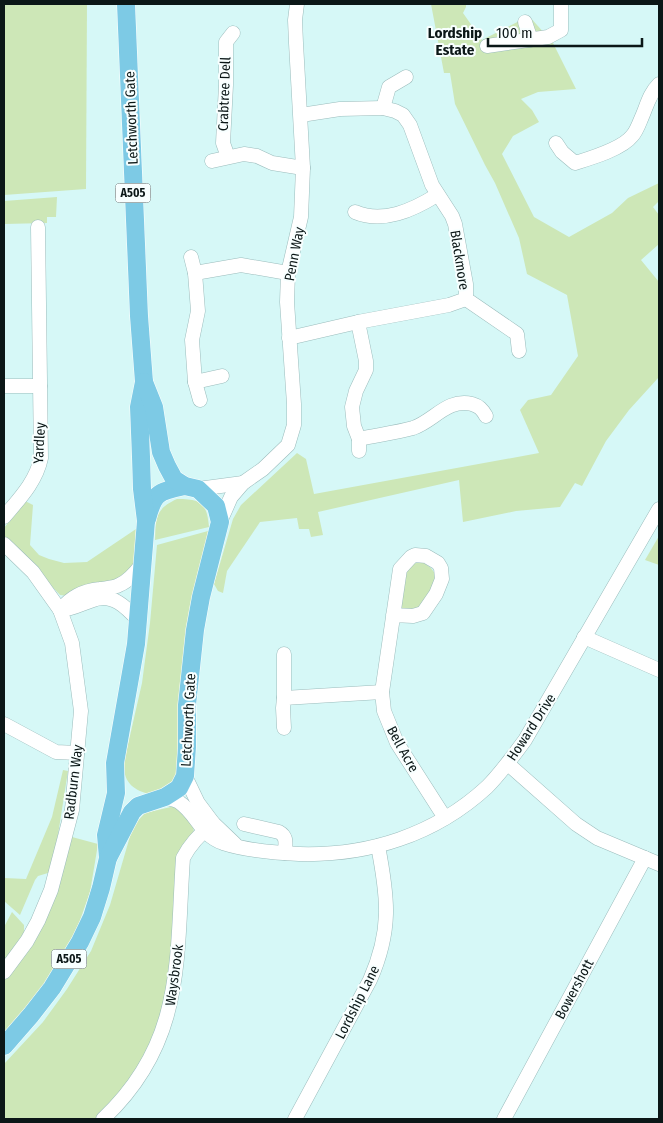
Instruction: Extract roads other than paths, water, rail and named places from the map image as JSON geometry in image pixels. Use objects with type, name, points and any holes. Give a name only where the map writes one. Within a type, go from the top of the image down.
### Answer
[{"type":"main road","name":"Letchworth Gate","points":[[126,4],[139,316],[144,382],[139,407],[142,489],[146,521]]},
{"type":"main road","name":"Letchworth Gate","points":[[144,382],[154,407],[162,452],[174,479],[191,488],[216,506],[220,522],[194,630],[187,705],[185,776],[179,788],[165,797],[148,802]]},
{"type":"main road","name":"Letchworth Gate","points":[[116,782],[115,763],[128,696],[139,621],[146,521],[152,500],[164,491],[191,488]]},
{"type":"main road","points":[[116,782],[131,794],[148,802]]},
{"type":"main road","name":"A505","points":[[108,858],[106,835],[116,793],[116,782]]},
{"type":"main road","name":"A505","points":[[4,1046],[31,1016],[52,988],[80,942],[92,917],[108,858],[132,812],[138,806],[148,802]]},
{"type":"street","name":"Penn Way","points":[[220,522],[224,509],[231,497],[243,483],[263,469],[288,445],[294,426],[287,302],[288,273],[301,217],[303,168],[296,43],[297,4]]},
{"type":"street","points":[[488,46],[548,37],[561,30],[562,4]]},
{"type":"street","points":[[525,22],[531,40]]},
{"type":"street","name":"Crabtree Dell","points":[[228,156],[223,143],[226,42],[233,33]]},
{"type":"street","points":[[383,108],[389,87],[406,77]]},
{"type":"street","points":[[556,143],[562,152],[575,162],[596,157],[617,147],[632,137],[653,90],[659,84]]},
{"type":"street","name":"Blackmore","points":[[300,114],[340,109],[383,108],[396,111],[407,119],[437,195],[448,209],[455,224],[466,284],[466,299]]},
{"type":"street","points":[[212,161],[244,154],[257,156],[272,163],[303,168]]},
{"type":"street","points":[[355,212],[366,216],[380,217],[415,208],[437,195]]},
{"type":"street","name":"Yardley","points":[[4,517],[29,487],[39,467],[41,458],[40,386],[33,256],[38,227]]},
{"type":"street","points":[[190,257],[195,273],[198,311],[192,340],[196,382],[200,400]]},
{"type":"street","points":[[195,273],[241,265],[288,273]]},
{"type":"street","name":"Blackmore","points":[[289,338],[358,322],[449,305],[466,299]]},
{"type":"street","name":"Blackmore","points":[[466,299],[517,334],[519,351]]},
{"type":"street","points":[[358,322],[366,361],[366,370],[356,391],[352,407],[359,445],[414,428],[456,404],[464,402],[479,407],[486,416]]},
{"type":"street","points":[[196,382],[222,376]]},
{"type":"street","points":[[4,386],[40,386]]},
{"type":"street","name":"Penn Way","points":[[191,488],[243,483]]},
{"type":"street","name":"Howard Drive","points":[[165,797],[179,802],[223,843],[285,853],[336,854],[378,846],[428,828],[445,818],[486,787],[508,764],[525,740],[659,508]]},
{"type":"street","name":"Radburn Way","points":[[4,544],[33,572],[60,610],[72,642],[81,711],[72,810],[51,890],[27,941],[4,972]]},
{"type":"street","name":"Bell Acre","points":[[393,615],[418,615],[426,609],[442,579],[441,568],[438,563],[426,556],[415,555],[407,559],[400,569],[393,615],[382,692],[384,711],[397,743],[445,818]]},
{"type":"street","points":[[60,610],[70,599],[80,594],[119,585],[132,576],[142,564]]},
{"type":"street","points":[[60,610],[73,609],[95,598],[110,598],[125,606],[139,621]]},
{"type":"street","points":[[584,636],[659,670]]},
{"type":"street","points":[[284,654],[284,728]]},
{"type":"street","points":[[284,698],[382,692]]},
{"type":"street","points":[[4,724],[56,752],[77,753]]},
{"type":"street","points":[[508,764],[576,824],[597,838],[659,864]]},
{"type":"street","name":"Howard Drive","points":[[185,776],[208,827]]},
{"type":"street","points":[[244,824],[279,832],[284,835],[285,853]]},
{"type":"street","name":"Waysbrook","points":[[104,1119],[117,1106],[139,1077],[150,1060],[165,1025],[178,960],[183,858],[208,827]]},
{"type":"street","name":"Lordship Lane","points":[[295,1119],[370,980],[379,959],[385,936],[387,899],[378,846]]},
{"type":"street","name":"Bowershott","points":[[504,1119],[645,858]]},
{"type":"district","name":"Lordship Estate","points":[[455,42]]}]
